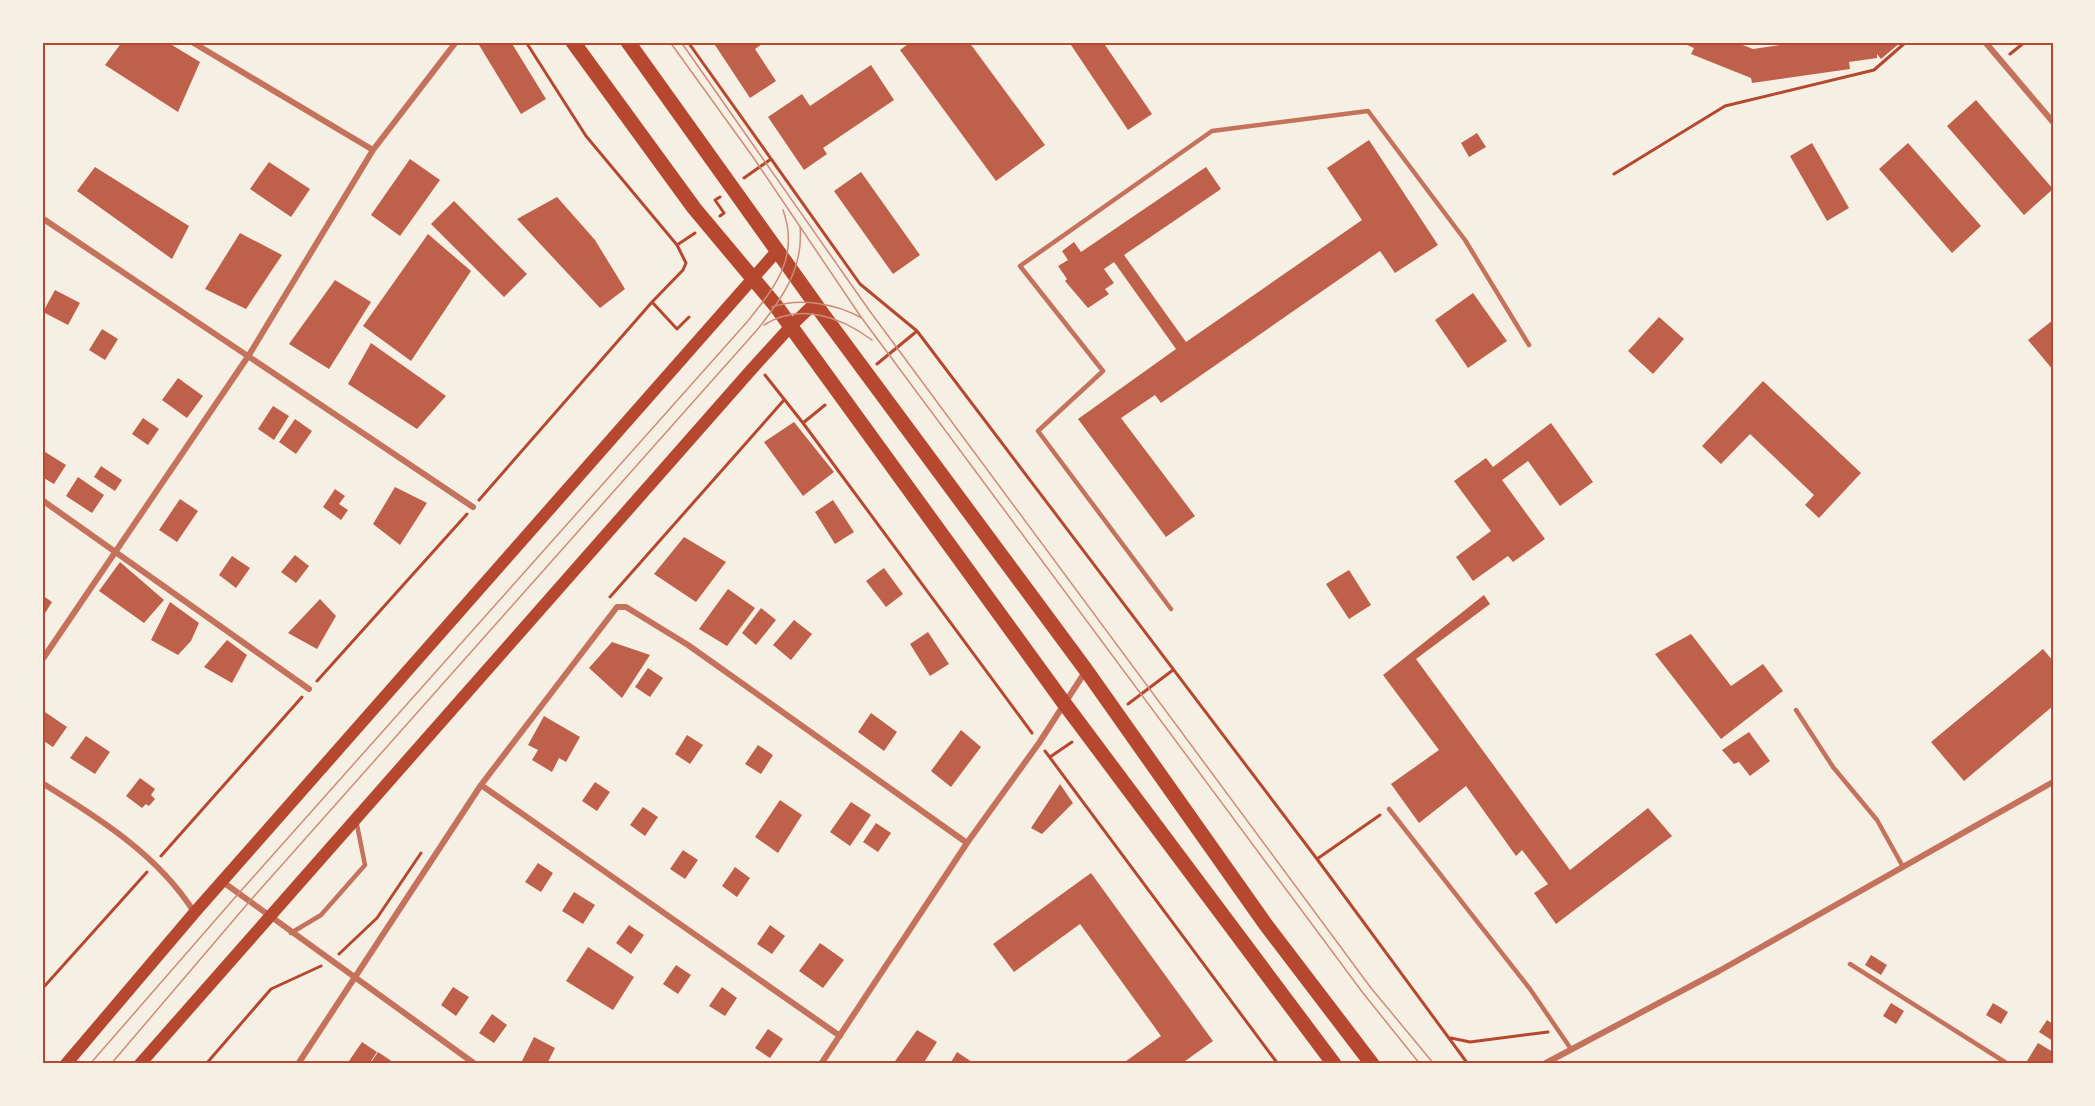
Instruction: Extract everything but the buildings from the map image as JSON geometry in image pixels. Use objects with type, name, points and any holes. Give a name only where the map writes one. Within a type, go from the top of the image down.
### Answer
[{"type":"main road","points":[[573,42],[707,224],[754,277],[1064,703],[1334,1064]]},
{"type":"main road","points":[[628,42],[733,186],[777,251],[1086,670],[1266,925],[1372,1064]]},
{"type":"main road","points":[[66,1064],[195,912],[224,882],[777,251]]},
{"type":"main road","points":[[140,1064],[790,326],[815,303]]},
{"type":"street","points":[[192,42],[373,150]]},
{"type":"street","points":[[42,660],[249,355],[373,150],[456,42]]},
{"type":"street","points":[[1985,42],[2053,122]]},
{"type":"street","points":[[42,218],[473,507]]},
{"type":"street","points":[[42,500],[116,550],[309,689]]},
{"type":"street","points":[[298,1064],[481,785],[617,607],[626,607],[688,645],[967,843]]},
{"type":"street","points":[[821,1064],[967,843],[1039,743],[1086,670]]},
{"type":"street","points":[[1544,1064],[1719,971],[1902,865],[2053,782]]},
{"type":"street","points":[[42,783],[94,816],[155,863],[170,878],[195,912]]},
{"type":"street","points":[[481,785],[840,1036]]},
{"type":"street","points":[[224,882],[291,933],[333,960],[476,1064]]},
{"type":"lane","points":[[1172,609],[1038,431],[1103,370],[1020,266],[1212,131],[1368,111],[1465,240],[1529,345]]},
{"type":"lane","points":[[1796,710],[1833,767],[1877,820],[1902,865]]},
{"type":"lane","points":[[1389,809],[1530,989],[1571,1048]]},
{"type":"lane","points":[[291,933],[321,915],[365,865],[356,818]]},
{"type":"lane","points":[[1850,964],[2008,1064]]},
{"type":"path","points":[[42,989],[473,507],[652,302],[683,270],[686,263],[677,245],[586,136],[526,42]]},
{"type":"path","points":[[688,42],[860,284],[917,331],[1317,859],[1468,1064]]},
{"type":"path","points":[[1614,174],[1725,106],[1874,70],[1906,42]]},
{"type":"path","points":[[2002,61],[2025,42]]},
{"type":"path","points":[[677,245],[724,213],[715,200],[771,159]]},
{"type":"path","points":[[652,302],[677,329],[689,318]]},
{"type":"path","points":[[877,364],[917,331]]},
{"type":"path","points":[[765,375],[803,423],[1278,1064]]},
{"type":"path","points":[[803,423],[825,405]]},
{"type":"path","points":[[1128,704],[1173,670]]},
{"type":"path","points":[[1050,757],[1072,742]]},
{"type":"path","points":[[1317,859],[1381,814]]},
{"type":"path","points":[[206,1064],[271,989],[333,960]]},
{"type":"path","points":[[1450,1038],[1470,1042],[1558,1030]]},
{"type":"tram line","points":[[670,42],[753,157],[861,317],[1363,993],[1420,1064]]},
{"type":"tram line","points":[[681,42],[869,310],[1371,988],[1434,1064]]},
{"type":"tram line","points":[[90,1064],[238,894],[747,322],[767,296],[782,270],[788,242],[783,210]]},
{"type":"tram line","points":[[111,1064],[249,902],[757,330],[783,295],[795,269],[800,226]]},
{"type":"tram line","points":[[772,307],[806,302],[841,309],[862,318]]},
{"type":"tram line","points":[[764,325],[792,314],[820,315],[847,325],[872,340]]}]
